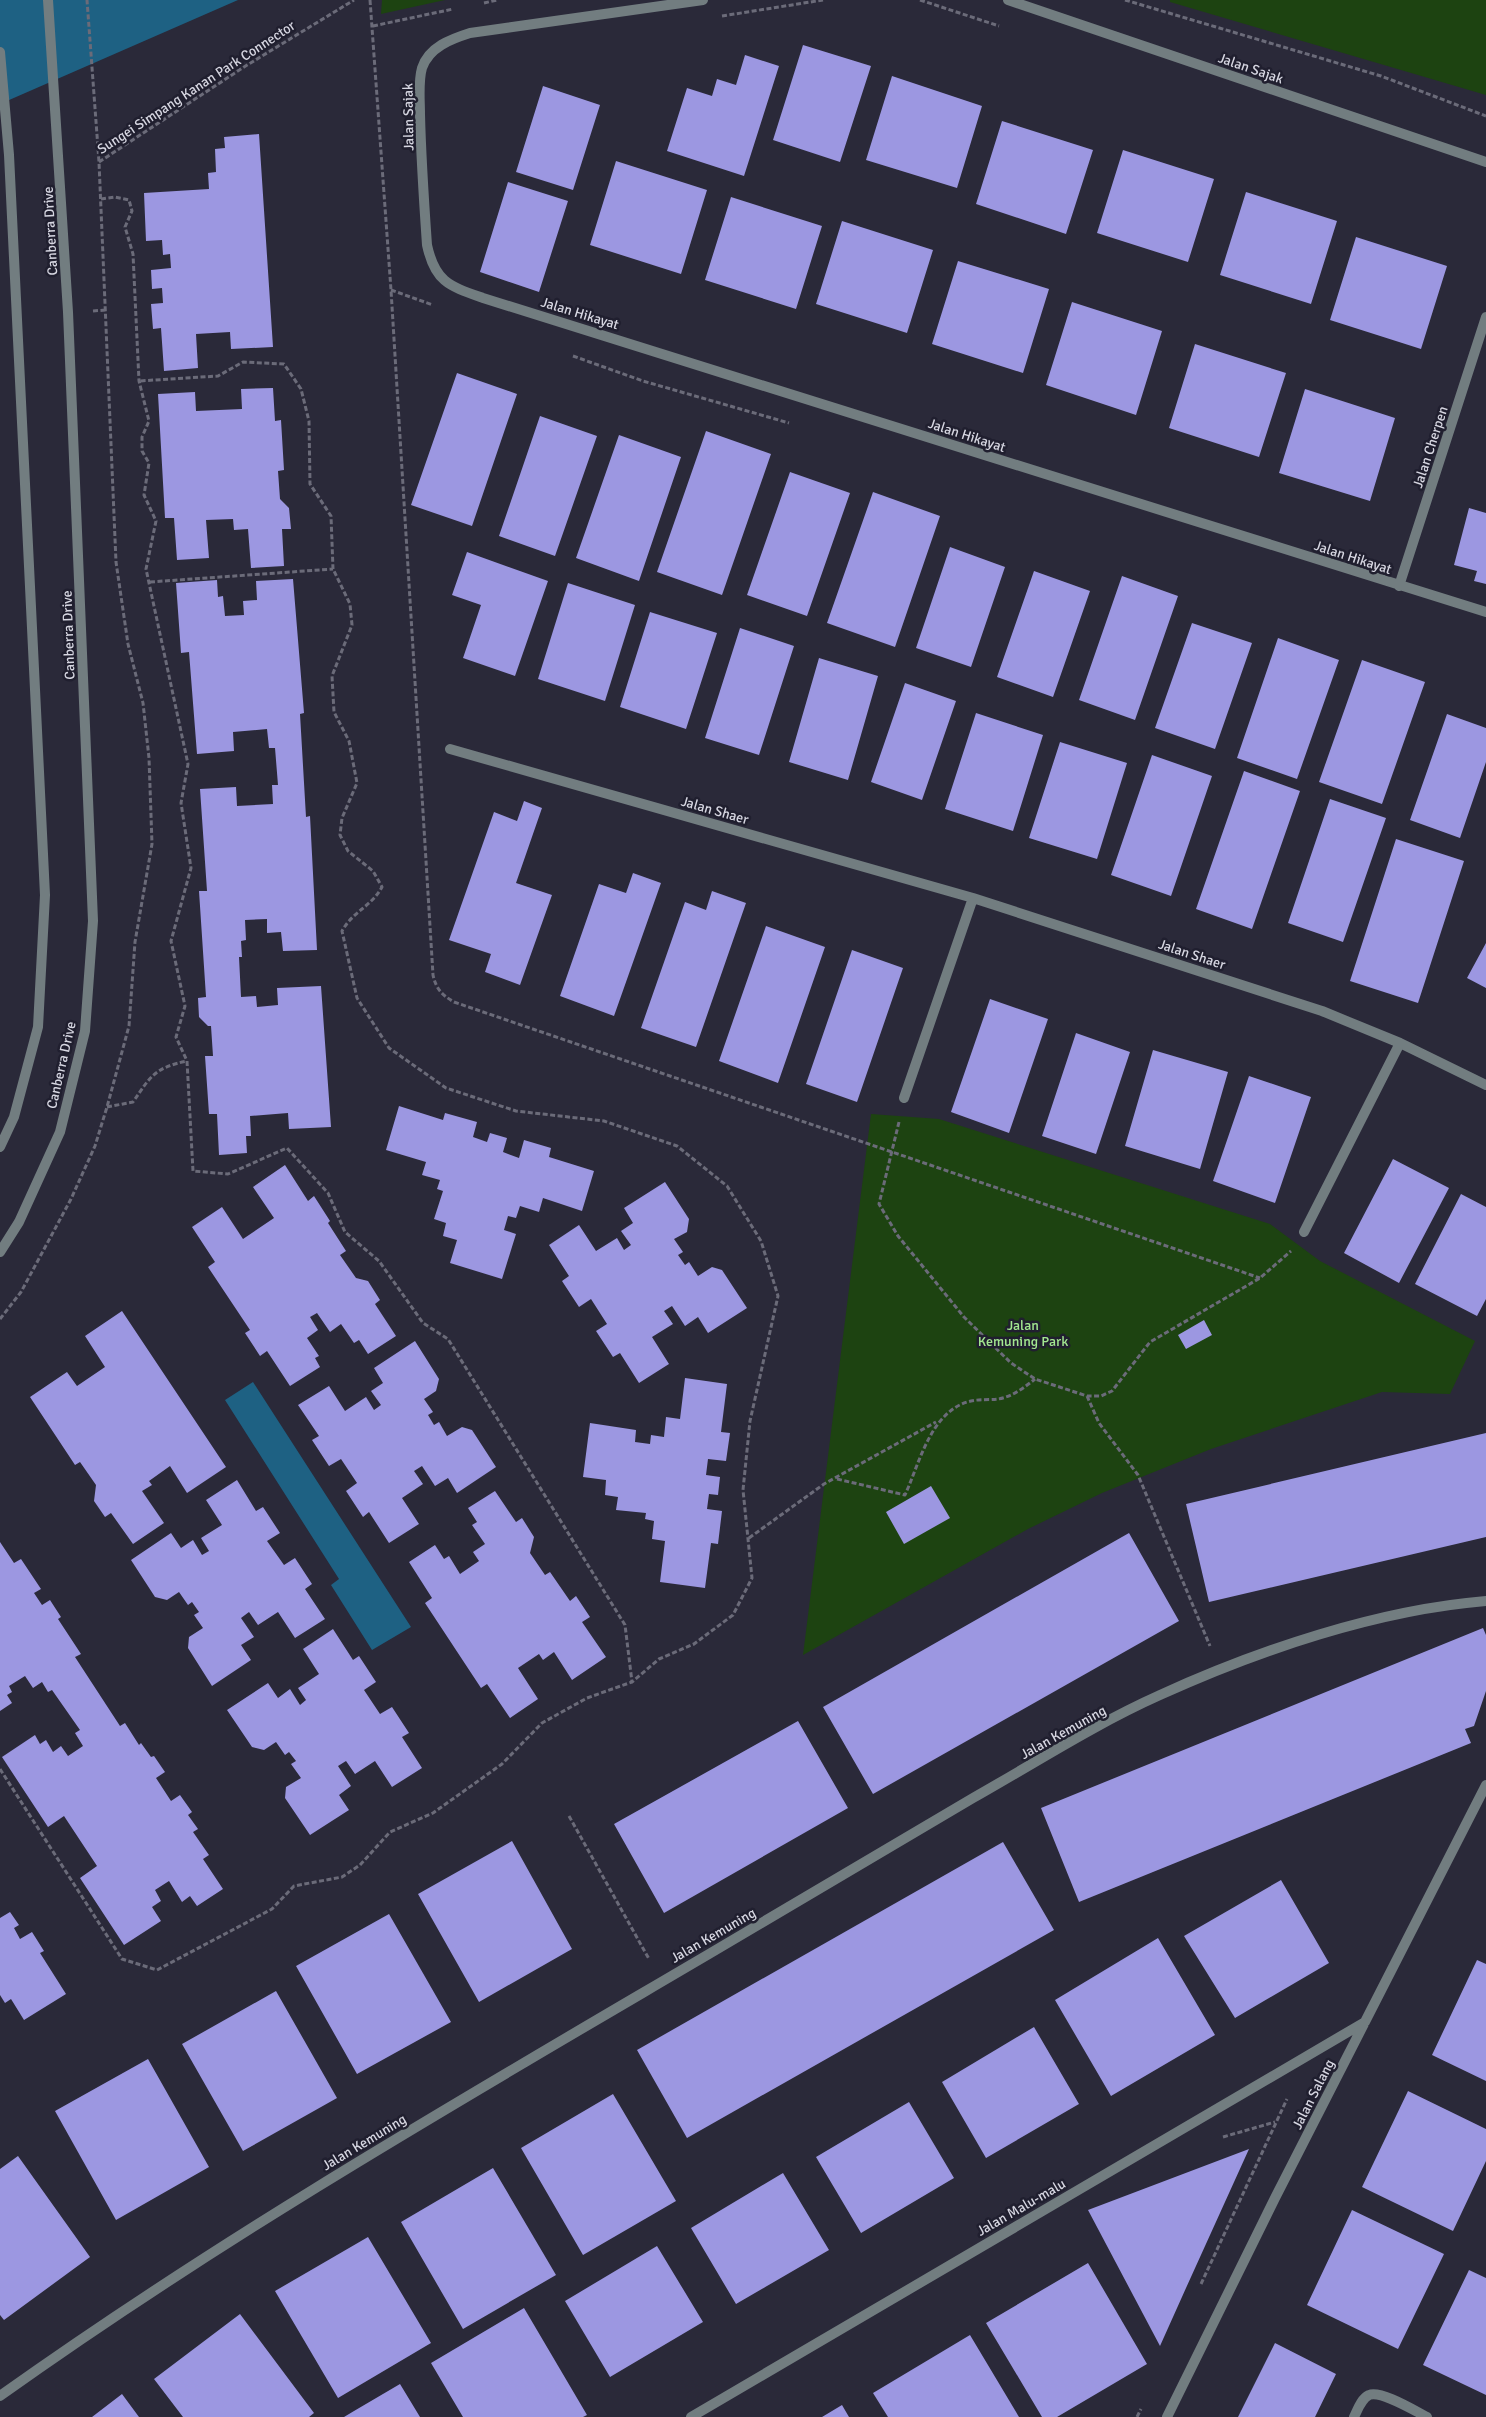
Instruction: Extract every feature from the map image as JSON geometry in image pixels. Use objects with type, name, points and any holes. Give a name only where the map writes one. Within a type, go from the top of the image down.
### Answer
[{"type":"street","name":"Canberra Drive","points":[[0,1252],[20,1222],[60,1132],[85,1031],[93,921],[68,312],[59,139],[48,0]]},
{"type":"street","name":"Jalan Sajak","points":[[441,280],[431,264],[427,245],[420,127],[422,68],[432,52],[449,40],[470,34],[703,0]]},
{"type":"street","name":"Jalan Sajak","points":[[1008,0],[1486,162]]},
{"type":"street","points":[[0,52],[9,155],[45,895],[38,1027],[14,1117],[0,1147]]},
{"type":"street","name":"Jalan Hikayat","points":[[441,280],[482,298],[1486,612]]},
{"type":"street","name":"Jalan Cherpen","points":[[1399,586],[1486,317]]},
{"type":"street","name":"Jalan Shaer","points":[[450,748],[974,898],[1322,1011],[1400,1043],[1486,1085]]},
{"type":"street","points":[[904,1098],[974,898]]},
{"type":"street","points":[[1304,1232],[1400,1043]]},
{"type":"street","name":"Jalan Kemuning","points":[[0,2396],[242,2232],[662,1981],[1080,1737],[1156,1696],[1220,1669],[1311,1638],[1395,1615],[1486,1601]]},
{"type":"street","name":"Jalan Salang","points":[[1167,2417],[1486,1785]]},
{"type":"street","name":"Jalan Malu-malu","points":[[691,2417],[1366,2022]]},
{"type":"street","points":[[1354,2417],[1362,2401],[1370,2394],[1380,2394],[1427,2417]]},
{"type":"path","points":[[87,0],[99,162]]},
{"type":"path","name":"Sungei Simpang Kanan Park Connector","points":[[106,310],[99,162],[244,67],[354,0]]},
{"type":"path","points":[[370,0],[436,985],[442,995],[454,1002],[892,1154],[1260,1278]]},
{"type":"path","points":[[478,4],[497,0]]},
{"type":"path","points":[[716,17],[823,0]]},
{"type":"path","points":[[1125,0],[1381,76],[1486,116]]},
{"type":"path","points":[[373,26],[459,8]]},
{"type":"path","points":[[101,199],[115,197],[129,200],[132,211],[125,227],[132,254],[139,381],[148,421],[142,437],[142,451],[149,463],[144,495],[156,521],[146,569],[188,764],[181,803],[191,868],[171,941],[185,1006],[176,1036],[187,1061],[193,1171],[228,1174],[287,1148],[328,1193],[345,1232],[379,1261],[424,1323],[448,1339],[625,1624],[632,1682]]},
{"type":"path","points":[[0,1769],[122,1959],[156,1970],[272,1909],[294,1886],[342,1877],[360,1865],[390,1832],[433,1813],[502,1764],[542,1723],[587,1698],[632,1682],[659,1659],[694,1644],[734,1615],[752,1578],[743,1490],[750,1421],[778,1296],[761,1241],[727,1186],[677,1146],[604,1120],[516,1111],[446,1088],[389,1048],[357,998],[342,931],[350,917],[375,900],[382,887],[373,871],[348,851],[340,835],[342,818],[357,783],[349,741],[334,712],[332,676],[352,625],[350,604],[333,569],[331,516],[310,484],[309,421],[301,388],[284,364],[243,362],[218,376],[139,381]]},
{"type":"path","points":[[150,582],[333,569]]},
{"type":"path","points":[[107,1107],[133,1102],[151,1078],[166,1065],[187,1061]]},
{"type":"path","points":[[904,1098],[879,1204],[898,1236],[964,1317],[1011,1363],[1036,1379],[1087,1396],[1101,1396],[1112,1391],[1150,1342],[1260,1278],[1288,1255],[1304,1232]]},
{"type":"path","points":[[748,1539],[824,1484],[837,1479],[937,1422],[953,1410],[970,1401],[1001,1399],[1021,1390],[1036,1379]]},
{"type":"path","points":[[1087,1396],[1099,1423],[1138,1476],[1220,1669]]},
{"type":"path","points":[[837,1479],[905,1495],[937,1422]]},
{"type":"path","points":[[569,1816],[662,1981]]},
{"type":"path","points":[[1197,2293],[1288,2096]]},
{"type":"path","points":[[1137,2417],[1142,2408]]},
{"type":"green space","points":[[382,0],[445,0],[381,14]]},
{"type":"green space","points":[[1170,0],[1486,0],[1486,95],[1170,2]]},
{"type":"green space","name":"Jalan Kemuning Park","points":[[871,1114],[939,1119],[1270,1224],[1320,1261],[1475,1341],[1450,1394],[1382,1392],[1211,1449],[1102,1493],[1028,1529],[803,1655]]},
{"type":"water","points":[[0,0],[238,0],[0,104]]},
{"type":"water","points":[[253,1382],[411,1627],[372,1650],[331,1585],[339,1579],[225,1400]]},
{"type":"building","points":[[803,45],[871,66],[840,162],[773,140]]},
{"type":"building","points":[[745,55],[779,66],[744,176],[667,151],[687,88],[712,96],[717,79],[736,85]]},
{"type":"building","points":[[892,76],[982,106],[957,188],[866,160]]},
{"type":"building","points":[[543,86],[600,105],[573,190],[516,172]]},
{"type":"building","points":[[1002,121],[1093,150],[1066,234],[976,204]]},
{"type":"building","points":[[259,134],[273,347],[231,349],[230,332],[196,334],[198,368],[164,371],[161,328],[153,329],[151,304],[163,303],[162,288],[152,289],[151,270],[171,268],[170,254],[163,255],[162,240],[146,241],[144,193],[209,189],[208,173],[216,172],[215,149],[225,148],[224,137]]},
{"type":"building","points":[[1123,150],[1214,179],[1188,262],[1097,233]]},
{"type":"building","points":[[616,161],[707,190],[681,274],[590,245]]},
{"type":"building","points":[[508,182],[568,201],[539,292],[480,272]]},
{"type":"building","points":[[1246,192],[1337,221],[1311,304],[1220,275]]},
{"type":"building","points":[[731,197],[822,226],[796,309],[705,280]]},
{"type":"building","points":[[842,221],[933,250],[907,333],[816,304]]},
{"type":"building","points":[[1356,237],[1447,266],[1421,349],[1330,320]]},
{"type":"building","points":[[958,261],[1049,289],[1023,373],[932,344]]},
{"type":"building","points":[[1072,302],[1162,331],[1136,415],[1046,385]]},
{"type":"building","points":[[1195,344],[1286,373],[1259,457],[1169,428]]},
{"type":"building","points":[[457,373],[517,394],[472,526],[411,505]]},
{"type":"building","points":[[273,388],[275,421],[281,420],[284,470],[278,471],[280,499],[289,508],[291,529],[282,529],[284,566],[251,568],[248,529],[234,530],[233,519],[206,520],[209,558],[177,560],[174,518],[165,518],[158,394],[195,392],[196,411],[242,409],[241,389]]},
{"type":"building","points":[[1305,389],[1395,418],[1370,501],[1279,473]]},
{"type":"building","points":[[540,416],[597,436],[555,556],[499,536]]},
{"type":"building","points":[[706,431],[771,454],[722,595],[657,572]]},
{"type":"building","points":[[619,435],[681,457],[639,581],[576,558]]},
{"type":"building","points":[[790,472],[850,493],[807,616],[747,595]]},
{"type":"building","points":[[873,492],[940,516],[895,647],[827,623]]},
{"type":"building","points":[[1469,508],[1486,513],[1486,584],[1474,581],[1477,571],[1454,565]]},
{"type":"building","points":[[950,547],[1005,567],[971,667],[916,648]]},
{"type":"building","points":[[467,552],[548,581],[515,676],[463,658],[481,605],[452,595]]},
{"type":"building","points":[[1034,571],[1090,591],[1053,697],[997,677]]},
{"type":"building","points":[[1122,576],[1178,596],[1135,720],[1079,700]]},
{"type":"building","points":[[293,579],[304,713],[300,714],[306,817],[310,816],[317,950],[283,951],[281,932],[267,933],[267,919],[245,920],[246,940],[241,941],[242,957],[239,957],[241,997],[256,996],[257,1007],[278,1005],[277,988],[321,986],[331,1127],[289,1129],[288,1113],[250,1116],[251,1136],[246,1136],[247,1153],[219,1155],[217,1114],[209,1114],[205,1056],[213,1056],[211,1026],[208,1026],[199,1017],[198,998],[206,997],[199,891],[207,891],[200,789],[236,787],[237,806],[273,804],[272,785],[278,785],[275,748],[269,748],[267,729],[233,732],[234,751],[197,754],[189,652],[181,653],[176,583],[217,580],[218,597],[223,596],[225,616],[244,615],[243,601],[257,600],[256,581]]},
{"type":"building","points":[[568,583],[635,605],[605,701],[538,679]]},
{"type":"building","points":[[650,612],[717,633],[686,729],[620,707]]},
{"type":"building","points":[[1192,623],[1252,643],[1215,749],[1155,728]]},
{"type":"building","points":[[740,628],[794,646],[759,755],[705,738]]},
{"type":"building","points":[[1278,638],[1339,660],[1297,779],[1237,758]]},
{"type":"building","points":[[819,658],[878,676],[848,780],[789,762]]},
{"type":"building","points":[[1362,660],[1425,682],[1382,804],[1319,782]]},
{"type":"building","points":[[905,683],[956,701],[922,800],[871,782]]},
{"type":"building","points":[[976,713],[1043,735],[1013,831],[945,809]]},
{"type":"building","points":[[1447,714],[1486,728],[1486,762],[1460,838],[1410,820]]},
{"type":"building","points":[[1060,742],[1127,763],[1097,859],[1029,838]]},
{"type":"building","points":[[1152,755],[1212,776],[1171,896],[1111,875]]},
{"type":"building","points":[[1244,771],[1300,791],[1252,929],[1196,909]]},
{"type":"building","points":[[1330,799],[1386,818],[1343,942],[1288,923]]},
{"type":"building","points":[[524,801],[542,808],[516,883],[552,895],[520,985],[485,972],[491,954],[449,940],[494,812],[517,821]]},
{"type":"building","points":[[1396,839],[1464,861],[1418,1003],[1350,981]]},
{"type":"building","points":[[633,873],[661,883],[614,1016],[560,996],[599,884],[626,893]]},
{"type":"building","points":[[712,891],[746,903],[696,1047],[641,1028],[685,902],[706,910]]},
{"type":"building","points":[[766,926],[825,947],[778,1083],[719,1061]]},
{"type":"building","points":[[1486,943],[1486,988],[1467,978]]},
{"type":"building","points":[[852,950],[903,968],[857,1102],[806,1084]]},
{"type":"building","points":[[990,999],[1048,1019],[1009,1133],[951,1112]]},
{"type":"building","points":[[1076,1033],[1130,1052],[1096,1154],[1042,1136]]},
{"type":"building","points":[[1153,1050],[1228,1072],[1200,1169],[1125,1146]]},
{"type":"building","points":[[1249,1076],[1311,1097],[1275,1203],[1213,1181]]},
{"type":"building","points":[[399,1106],[443,1120],[445,1113],[477,1122],[473,1137],[487,1142],[490,1133],[507,1138],[503,1152],[519,1158],[524,1140],[551,1148],[549,1157],[594,1171],[582,1211],[543,1198],[539,1212],[520,1206],[516,1218],[508,1216],[504,1230],[516,1234],[502,1279],[450,1263],[457,1240],[443,1236],[446,1223],[434,1219],[443,1191],[437,1189],[440,1180],[422,1175],[426,1162],[386,1150]]},
{"type":"building","points":[[1393,1159],[1449,1188],[1399,1283],[1344,1253]]},
{"type":"building","points":[[285,1165],[308,1201],[314,1196],[346,1251],[340,1255],[356,1278],[368,1281],[380,1300],[375,1304],[396,1336],[368,1354],[359,1340],[354,1343],[341,1324],[330,1332],[317,1313],[310,1317],[318,1330],[307,1338],[319,1356],[315,1358],[320,1367],[290,1386],[267,1351],[260,1356],[245,1333],[250,1330],[208,1267],[215,1262],[192,1227],[222,1207],[243,1239],[274,1218],[253,1187]]},
{"type":"building","points":[[665,1182],[689,1219],[687,1232],[674,1239],[683,1252],[678,1255],[685,1265],[689,1262],[698,1276],[712,1267],[722,1270],[747,1308],[708,1333],[698,1317],[685,1326],[672,1306],[664,1311],[673,1324],[652,1337],[669,1364],[639,1383],[620,1353],[613,1357],[596,1331],[607,1324],[591,1299],[579,1307],[562,1281],[569,1276],[549,1245],[579,1225],[596,1251],[617,1238],[624,1250],[631,1245],[621,1231],[633,1223],[624,1208]]},
{"type":"building","points":[[1461,1194],[1486,1207],[1486,1299],[1477,1316],[1415,1284]]},
{"type":"building","points":[[122,1311],[226,1467],[187,1493],[170,1466],[149,1481],[152,1485],[142,1491],[164,1523],[133,1544],[111,1513],[105,1517],[94,1501],[96,1485],[80,1462],[75,1465],[30,1397],[67,1372],[77,1386],[105,1367],[85,1336]]},
{"type":"building","points":[[1204,1320],[1212,1335],[1186,1349],[1178,1335]]},
{"type":"building","points":[[415,1341],[439,1379],[436,1391],[424,1399],[433,1412],[428,1415],[434,1425],[439,1422],[447,1436],[462,1427],[472,1430],[496,1467],[457,1493],[448,1478],[435,1486],[422,1466],[414,1471],[423,1484],[402,1498],[419,1524],[389,1543],[369,1512],[363,1517],[346,1491],[357,1483],[341,1459],[329,1466],[312,1440],[319,1436],[298,1405],[329,1386],[345,1411],[366,1397],[374,1410],[381,1405],[371,1391],[383,1383],[374,1368]]},
{"type":"building","points":[[685,1378],[727,1384],[721,1432],[730,1433],[726,1461],[708,1459],[706,1475],[720,1477],[718,1495],[709,1494],[707,1509],[722,1511],[718,1544],[711,1543],[705,1588],[660,1582],[665,1541],[652,1539],[654,1521],[645,1519],[646,1513],[616,1510],[618,1497],[605,1495],[606,1480],[583,1477],[590,1423],[636,1430],[635,1442],[650,1444],[651,1435],[664,1437],[666,1417],[680,1419]]},
{"type":"building","points":[[1486,1433],[1486,1537],[1209,1602],[1186,1504]]},
{"type":"building","points":[[237,1480],[256,1511],[263,1507],[280,1533],[267,1541],[284,1565],[295,1558],[312,1584],[305,1589],[325,1619],[295,1638],[278,1612],[258,1625],[249,1612],[241,1618],[254,1637],[241,1645],[251,1660],[212,1686],[188,1648],[189,1637],[203,1628],[194,1615],[199,1612],[192,1602],[188,1605],[179,1592],[167,1600],[155,1597],[131,1560],[171,1533],[181,1548],[193,1540],[202,1555],[209,1551],[201,1538],[222,1525],[206,1500]]},
{"type":"building","points":[[931,1486],[950,1518],[904,1544],[886,1512]]},
{"type":"building","points":[[495,1491],[516,1522],[522,1518],[534,1537],[530,1553],[545,1575],[550,1572],[570,1601],[576,1596],[590,1617],[582,1622],[606,1657],[572,1680],[554,1652],[543,1660],[539,1654],[518,1668],[538,1699],[510,1718],[487,1684],[481,1688],[425,1603],[432,1598],[409,1562],[435,1545],[444,1559],[449,1556],[460,1574],[479,1561],[473,1552],[485,1544],[472,1525],[477,1522],[468,1508]]},
{"type":"building","points":[[1129,1533],[1179,1621],[873,1794],[823,1707]]},
{"type":"building","points":[[0,1542],[14,1563],[21,1559],[41,1589],[34,1593],[42,1605],[50,1600],[61,1617],[58,1619],[81,1654],[75,1657],[120,1726],[125,1723],[139,1745],[141,1743],[151,1757],[154,1756],[165,1772],[156,1778],[171,1801],[180,1795],[192,1812],[188,1815],[198,1829],[193,1832],[209,1855],[203,1859],[223,1889],[197,1906],[190,1896],[182,1902],[169,1881],[155,1890],[161,1901],[152,1907],[161,1921],[124,1945],[80,1878],[97,1866],[64,1816],[48,1827],[2,1757],[35,1735],[40,1744],[46,1740],[53,1752],[61,1746],[68,1756],[83,1746],[75,1733],[80,1730],[52,1690],[48,1692],[42,1682],[33,1688],[25,1676],[9,1686],[12,1692],[7,1695],[12,1703],[0,1711]]},
{"type":"building","points":[[1483,1628],[1486,1635],[1486,1691],[1474,1726],[1465,1729],[1471,1743],[1079,1902],[1041,1808]]},
{"type":"building","points":[[333,1629],[353,1660],[359,1656],[376,1682],[364,1690],[380,1714],[392,1707],[409,1733],[402,1737],[422,1768],[392,1787],[375,1761],[355,1774],[346,1761],[338,1766],[351,1786],[339,1795],[349,1810],[310,1835],[285,1798],[286,1787],[301,1778],[291,1764],[296,1761],[289,1752],[285,1755],[276,1742],[264,1750],[252,1747],[227,1710],[268,1683],[278,1698],[290,1689],[300,1705],[306,1700],[298,1688],[319,1674],[303,1649]]},
{"type":"building","points":[[798,1721],[848,1808],[664,1913],[614,1824]]},
{"type":"building","points":[[512,1841],[572,1949],[479,2002],[418,1894]]},
{"type":"building","points":[[1003,1842],[1054,1930],[687,2138],[637,2050]]},
{"type":"building","points":[[1281,1880],[1329,1963],[1235,2018],[1184,1936]]},
{"type":"building","points":[[10,1912],[19,1925],[14,1928],[20,1939],[32,1932],[44,1951],[40,1953],[66,1994],[24,2020],[11,1999],[5,2003],[0,1995],[0,1918]]},
{"type":"building","points":[[389,1914],[451,2022],[357,2074],[296,1966]]},
{"type":"building","points":[[1158,1938],[1215,2035],[1111,2096],[1055,2000]]},
{"type":"building","points":[[1477,1960],[1486,1964],[1486,2081],[1432,2055]]},
{"type":"building","points":[[276,1991],[337,2098],[243,2151],[182,2044]]},
{"type":"building","points":[[1034,2027],[1079,2104],[986,2158],[942,2082]]},
{"type":"building","points":[[148,2059],[209,2167],[116,2220],[55,2111]]},
{"type":"building","points":[[1408,2091],[1486,2129],[1486,2161],[1453,2231],[1362,2187]]},
{"type":"building","points":[[613,2094],[676,2201],[583,2255],[521,2148]]},
{"type":"building","points":[[909,2102],[954,2178],[861,2233],[816,2157]]},
{"type":"building","points":[[1249,2149],[1186,2288],[1160,2346],[1088,2210]]},
{"type":"building","points":[[18,2156],[90,2257],[4,2320],[0,2315],[0,2169]]},
{"type":"building","points":[[493,2168],[556,2275],[463,2329],[401,2222]]},
{"type":"building","points":[[783,2173],[829,2250],[736,2304],[691,2228]]},
{"type":"building","points":[[1352,2210],[1444,2254],[1398,2349],[1307,2305]]},
{"type":"building","points":[[368,2237],[431,2343],[338,2398],[275,2291]]},
{"type":"building","points":[[657,2246],[703,2322],[610,2377],[565,2301]]},
{"type":"building","points":[[1088,2263],[1147,2364],[1057,2417],[1042,2417],[986,2323]]},
{"type":"building","points":[[1469,2270],[1486,2278],[1486,2395],[1423,2365]]},
{"type":"building","points":[[524,2308],[587,2415],[583,2417],[463,2417],[431,2363]]},
{"type":"building","points":[[240,2314],[314,2413],[309,2417],[183,2417],[154,2379]]},
{"type":"building","points":[[970,2335],[1019,2417],[888,2417],[873,2393]]},
{"type":"building","points":[[1275,2343],[1336,2374],[1315,2417],[1238,2417]]},
{"type":"building","points":[[400,2384],[420,2417],[344,2417],[354,2411]]},
{"type":"building","points":[[122,2394],[139,2417],[92,2417]]},
{"type":"building","points":[[842,2405],[849,2417],[822,2417]]}]
